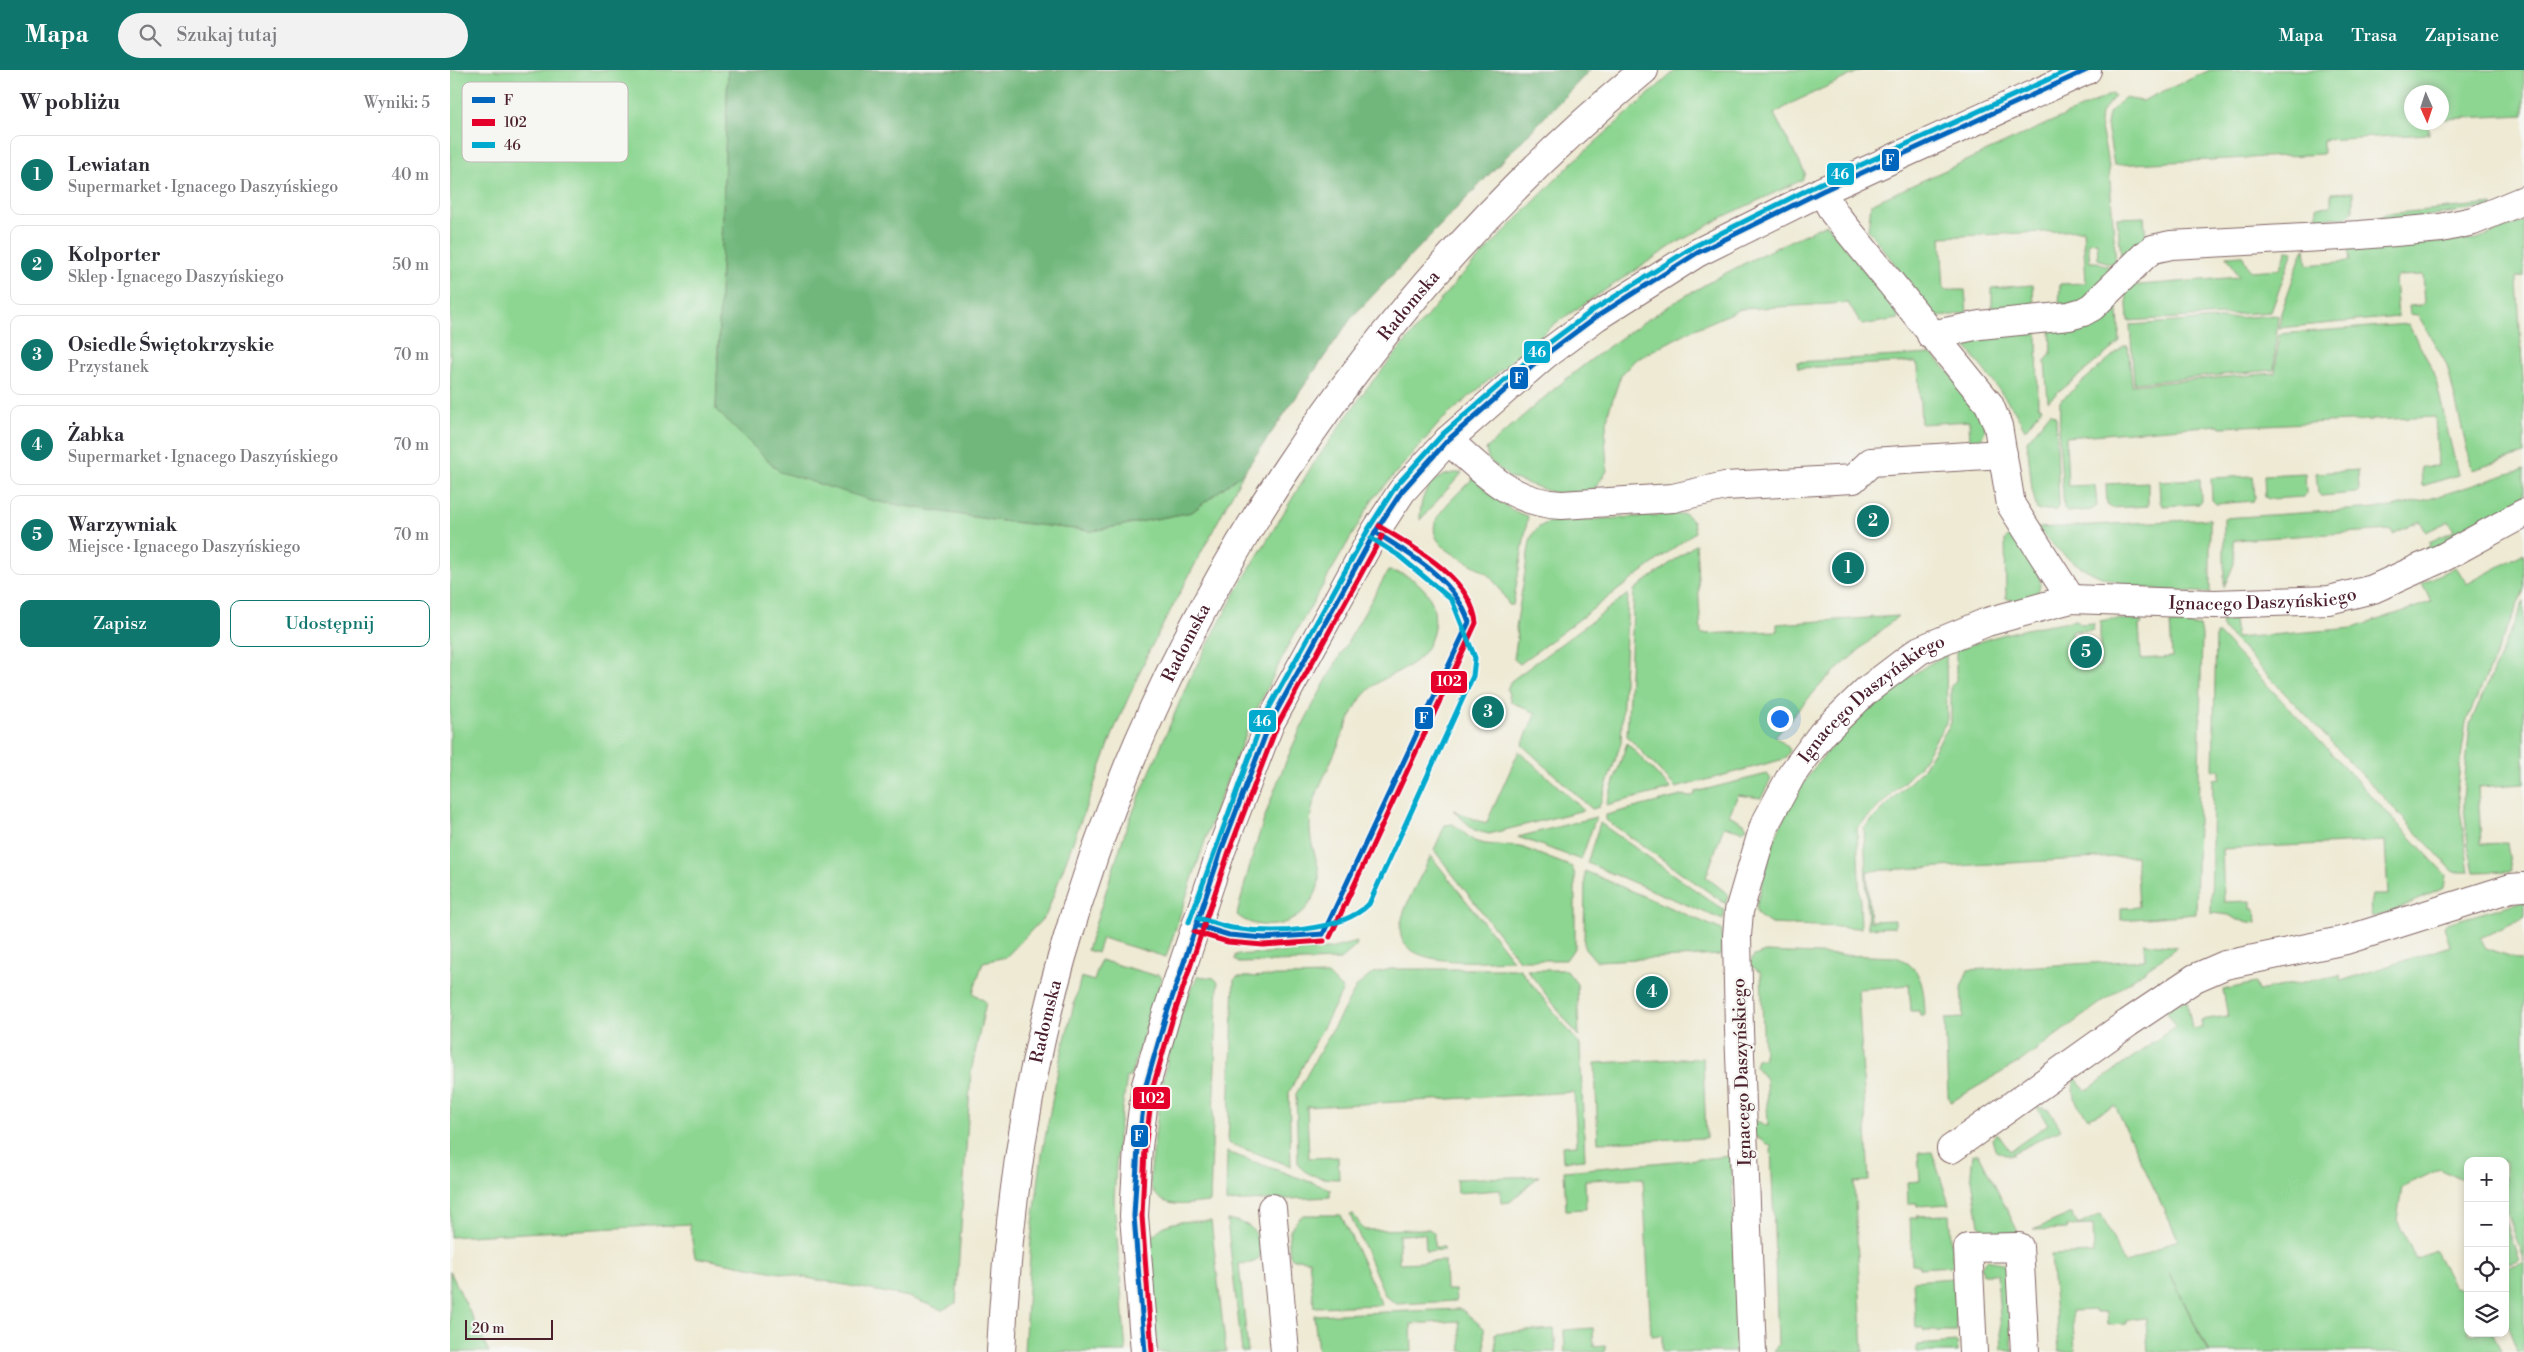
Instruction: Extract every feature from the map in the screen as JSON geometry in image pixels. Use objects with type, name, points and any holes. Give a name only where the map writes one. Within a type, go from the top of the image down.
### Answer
[{"type":"street","name":"Radomska","points":[[1001,1352],[1004,1277],[1014,1189],[1031,1086],[1062,957],[1090,866],[1122,780],[1140,737],[1184,645],[1232,557],[1309,435],[1356,369],[1427,283],[1507,194],[1572,132],[1644,70]]},
{"type":"street","points":[[1145,1352],[1134,1216],[1138,1147],[1146,1085],[1185,960],[1222,851],[1270,723],[1375,532],[1402,491],[1448,440],[1545,355],[1626,297],[1732,234],[2087,70]]},
{"type":"street","points":[[1822,191],[1834,213],[1931,335],[1989,404],[1998,426],[2011,505],[2072,599]]},
{"type":"street","points":[[1931,335],[1980,325],[2069,316],[2083,312],[2092,307],[2153,249],[2170,245],[2360,235],[2441,228],[2473,221],[2524,200]]},
{"type":"street","points":[[1448,440],[1512,494],[1544,504],[1562,505],[1674,498],[1725,486],[1853,479],[1871,462],[2003,454]]},
{"type":"street","name":"Ignacego Daszyńskiego","points":[[1752,1352],[1739,1030],[1737,936],[1739,911],[1764,826],[1792,774],[1822,734],[1866,690],[1920,650],[1987,622],[2072,599],[2215,604],[2329,600],[2373,589],[2444,556],[2524,513]]},
{"type":"street","points":[[1951,1149],[2128,1022],[2195,978],[2225,965],[2346,940],[2511,888],[2524,887]]},
{"type":"street","points":[[1272,1208],[1285,1352]]},
{"type":"street","points":[[1973,1352],[1968,1248],[2019,1247],[2025,1352]]},
{"type":"green space","points":[[450,70],[728,70],[716,410],[874,501],[994,520],[1092,531],[1192,512],[1244,472],[1149,651],[1115,728],[1046,915],[1006,957],[983,962],[973,993],[986,1002],[971,1072],[956,1303],[942,1310],[909,1297],[695,1257],[689,1224],[450,1237]]},
{"type":"green space","points":[[728,70],[1590,70],[1352,317],[1244,472],[1192,512],[1092,531],[994,520],[874,501],[780,472],[716,410]]},
{"type":"green space","points":[[1676,70],[1862,70],[1794,102],[1774,114],[1805,173],[1802,180],[1725,216],[1673,245],[1557,322],[1442,420],[1373,499],[1290,642],[1252,719],[1218,802],[1166,957],[1102,938],[1097,953],[1087,950],[1127,826],[1189,680],[1237,590],[1310,469],[1367,388],[1458,279],[1571,164]]},
{"type":"green space","points":[[2210,70],[2524,70],[2524,115],[2449,119],[2449,85],[2404,85],[2404,130],[2429,130],[2429,134],[2323,140],[2323,154],[2114,165],[2107,125],[2109,113],[2124,98],[2142,101]]},
{"type":"green space","points":[[2112,94],[2115,96],[2101,113],[2100,123],[2109,167],[2116,266],[2098,259],[2097,242],[2088,243],[2090,262],[2097,262],[2115,269],[2084,301],[2059,308],[2060,284],[2086,283],[2083,230],[1941,237],[1944,290],[1965,290],[1967,313],[1939,317],[1935,315],[1868,230],[1871,204]]},
{"type":"green space","points":[[2353,192],[2353,211],[2346,218],[2317,218],[2317,207],[2331,206],[2331,193]]},
{"type":"green space","points":[[2493,204],[2491,207],[2364,225],[2385,214]]},
{"type":"green space","points":[[2144,217],[2146,238],[2122,263],[2117,218]]},
{"type":"green space","points":[[2524,221],[2524,276],[2517,277],[2517,280],[2524,396],[2524,454],[2472,470],[2447,365],[2418,315],[2410,314],[2409,306],[2422,305],[2425,302],[2423,275],[2399,276],[2395,279],[2398,317],[2279,328],[2281,313],[2303,250],[2305,249],[2307,265],[2350,261],[2348,246],[2357,245],[2359,249],[2442,242],[2445,237],[2449,236],[2453,241],[2477,239]]},
{"type":"green space","points":[[1827,224],[1897,312],[1898,319],[1862,325],[1848,303],[1741,309],[1688,332],[1635,360],[1621,375],[1609,410],[1605,435],[1607,471],[1595,488],[1588,491],[1554,493],[1509,477],[1488,459],[1486,449],[1535,405],[1603,351],[1645,321],[1721,276]]},
{"type":"green space","points":[[2287,251],[2293,251],[2271,312],[2128,321],[2126,288],[2128,286],[2239,277],[2227,256],[2242,255],[2250,271],[2280,269]]},
{"type":"green space","points":[[2033,285],[2034,310],[1992,310],[1992,288]]},
{"type":"green space","points":[[2117,298],[2120,342],[2048,401],[2045,361],[2051,354],[2050,328]]},
{"type":"green space","points":[[2278,315],[2274,370],[2134,383],[2130,325]]},
{"type":"green space","points":[[2408,324],[2434,372],[2458,475],[2422,486],[2421,467],[2438,466],[2435,417],[2221,427],[2219,425],[2066,437],[2068,486],[2095,485],[2097,506],[2091,510],[2067,512],[2064,509],[2059,438],[2060,401],[2124,346],[2128,346],[2132,385],[2275,373],[2279,334]]},
{"type":"green space","points":[[2037,331],[2038,406],[2042,408],[2025,430],[2015,411],[1965,345],[1971,338]]},
{"type":"green space","points":[[1930,354],[1936,358],[1962,389],[1983,423],[1985,429],[1982,437],[1970,446],[1969,421],[1921,424],[1918,366],[1915,362],[1798,368],[1797,362]]},
{"type":"green space","points":[[2051,412],[2056,417],[2059,505],[2056,510],[2037,510],[2032,489],[2027,441]]},
{"type":"green space","points":[[2524,469],[2524,499],[2427,554],[2425,549],[2430,546],[2429,542],[2454,531],[2449,521],[2426,532],[2420,521],[2393,534],[2391,530],[2234,540],[2234,564],[2224,587],[2224,518],[2392,507],[2429,499]]},
{"type":"green space","points":[[2358,470],[2359,490],[2357,493],[2321,496],[2318,493],[2316,473]]},
{"type":"green space","points":[[1454,473],[1462,473],[1420,520],[1420,511],[1427,489],[1438,479]]},
{"type":"green space","points":[[2305,473],[2306,493],[2304,497],[2269,499],[2265,497],[2264,475]]},
{"type":"green space","points":[[2253,476],[2255,497],[2253,501],[2216,504],[2212,500],[2211,478]]},
{"type":"green space","points":[[1473,478],[1505,506],[1528,516],[1513,605],[1509,605],[1497,585],[1487,574],[1450,552],[1436,537],[1434,528],[1440,513]]},
{"type":"green space","points":[[2200,479],[2201,500],[2199,504],[2163,506],[2160,502],[2159,481]]},
{"type":"green space","points":[[2148,482],[2148,506],[2112,508],[2107,505],[2106,484]]},
{"type":"green space","points":[[1685,514],[1693,521],[1695,532],[1520,664],[1514,659],[1517,639],[1516,627],[1530,541],[1537,528],[1550,522]]},
{"type":"green space","points":[[2210,519],[2210,593],[2159,589],[2115,582],[2095,574],[2076,563],[2056,548],[2037,528]]},
{"type":"green space","points":[[2009,536],[2033,562],[2040,578],[2037,594],[2015,601],[2006,598],[2005,540]]},
{"type":"green space","points":[[1696,544],[1701,634],[1777,631],[1777,624],[1898,616],[1825,680],[1775,736],[1790,751],[1784,759],[1676,788],[1627,736],[1634,590]]},
{"type":"green space","points":[[2524,553],[2524,590],[2466,722],[2457,789],[2469,872],[2454,872],[2222,627],[2221,622],[2234,619],[2236,638],[2353,628],[2431,602],[2422,583],[2456,567],[2467,584]]},
{"type":"green space","points":[[1388,571],[1400,573],[1426,591],[1434,610],[1433,633],[1428,646],[1420,656],[1412,664],[1371,688],[1357,704],[1349,719],[1321,783],[1312,809],[1311,838],[1319,875],[1315,895],[1308,906],[1293,919],[1274,925],[1254,924],[1237,915],[1259,835],[1277,783],[1312,707]]},
{"type":"green space","points":[[1628,594],[1621,743],[1599,807],[1592,809],[1522,745],[1536,713],[1511,702],[1507,689],[1511,681]]},
{"type":"green space","points":[[2524,601],[2524,784],[2478,787],[2481,844],[2507,843],[2511,871],[2474,872],[2468,845],[2463,798],[2470,724]]},
{"type":"green space","points":[[2112,619],[2141,620],[2142,624],[2139,625],[2141,659],[2172,657],[2170,623],[2200,626],[2202,635],[2196,914],[2121,920],[2121,908],[2139,907],[2136,856],[1867,871],[1870,921],[1895,920],[1895,927],[1868,928],[1864,828],[1922,770],[1951,723],[1951,686],[1956,680],[1956,651],[2015,631],[2077,620],[2080,624],[2094,623],[2093,630],[2072,631],[2073,666],[2100,666],[2100,621]]},
{"type":"green space","points":[[2216,634],[2219,634],[2446,875],[2444,888],[2386,914],[2372,917],[2370,905],[2372,895],[2388,895],[2385,841],[2222,849],[2224,902],[2251,901],[2251,909],[2255,909],[2256,923],[2237,920],[2229,915],[2211,913],[2213,779],[2220,778],[2220,770],[2213,770]]},
{"type":"green space","points":[[1946,654],[1947,721],[1919,767],[1857,828],[1861,928],[1771,924],[1759,916],[1756,911],[1757,903],[1773,845],[1792,801],[1808,776],[1828,751],[1873,706],[1897,686]]},
{"type":"green space","points":[[1627,743],[1671,789],[1606,805]]},
{"type":"green space","points":[[1519,751],[1584,810],[1489,834],[1474,830],[1453,810],[1486,824]]},
{"type":"green space","points":[[1767,774],[1771,779],[1761,798],[1738,795],[1729,815],[1744,823],[1747,828],[1742,831],[1724,826],[1706,877],[1728,894],[1726,904],[1606,820],[1606,815],[1685,795],[1686,797],[1695,795],[1695,792]]},
{"type":"green space","points":[[1596,817],[1581,860],[1518,837]]},
{"type":"green space","points":[[1600,823],[1725,911],[1723,920],[1587,863]]},
{"type":"green space","points":[[1453,824],[1474,841],[1485,844],[1521,847],[1572,867],[1575,875],[1575,947],[1566,960],[1519,960],[1434,850],[1445,825]]},
{"type":"green space","points":[[1431,856],[1513,960],[1443,960],[1425,956],[1410,949],[1402,939],[1401,923],[1403,915]]},
{"type":"green space","points":[[1585,871],[1722,930],[1721,955],[1596,961],[1584,947]]},
{"type":"green space","points":[[2524,901],[2524,918],[2480,938],[2486,948],[2524,961],[2524,1261],[2509,1217],[2509,1157],[2464,1157],[2464,1181],[2440,1169],[2402,1187],[2397,1220],[2416,1259],[2435,1251],[2453,1285],[2464,1289],[2464,1337],[2495,1337],[2501,1352],[2209,1352],[2169,1272],[2208,1352],[2148,1352],[2146,1318],[2126,1320],[2126,1324],[2108,1325],[2107,1312],[2096,1312],[2096,1310],[2072,1311],[2075,1350],[2074,1352],[2059,1352],[2051,1255],[2094,1253],[2093,1225],[2067,1226],[2068,1229],[2033,1230],[2072,1213],[2078,1225],[2101,1214],[2125,1264],[2178,1239],[2115,1106],[2089,1118],[2080,1109],[2074,1094],[2075,1077],[2086,1091],[2176,1026],[2165,1009],[2172,1004],[2187,1001],[2192,1029],[2202,1027],[2201,1020],[2228,1016],[2223,990],[2255,983],[2258,991],[2340,975],[2341,981],[2450,946],[2444,926],[2447,923]]},
{"type":"green space","points":[[1357,942],[1356,946],[1340,960],[1239,963],[1235,960],[1235,955],[1329,949]]},
{"type":"green space","points":[[2144,943],[2177,947],[2021,1061],[1951,1102],[1948,1096],[1945,1019],[1963,1018],[1961,987],[1968,970],[2145,960]]},
{"type":"green space","points":[[1765,952],[1896,957],[1912,967],[1917,973],[1923,988],[1925,1015],[1920,1015],[1919,1011],[1911,1011],[1909,985],[1858,989],[1869,1181],[1854,1182],[1863,1352],[1774,1352],[1778,1344],[1771,1146],[1753,1135],[1752,1119],[1768,1126],[1766,1079],[1755,1066],[1757,1059],[1764,1059],[1761,973],[1747,966],[1754,956]]},
{"type":"green space","points":[[1100,960],[1154,975],[1157,974],[1162,977],[1130,1077],[1127,1077],[1118,1136],[1114,1199],[1126,1352],[1024,1352],[1031,1240],[1042,1154],[1060,1059],[1081,977],[1094,981]]},
{"type":"green space","points":[[1391,969],[1520,969],[1580,1045],[1585,1159],[1563,1161],[1562,1146],[1577,1145],[1574,1092],[1307,1107],[1309,1158],[1338,1157],[1339,1179],[1316,1176],[1301,1168],[1298,1164],[1296,1094],[1357,986],[1373,973]]},
{"type":"green space","points":[[1527,970],[1566,970],[1577,984],[1579,1037]]},
{"type":"green space","points":[[1328,975],[1343,990],[1289,1092],[1291,1166],[1228,1143],[1234,980],[1237,977]]},
{"type":"green space","points":[[1198,976],[1214,978],[1218,982],[1210,1202],[1174,1204],[1162,1200],[1153,1191],[1150,1181],[1151,1170],[1158,1109],[1167,1062],[1180,1017]]},
{"type":"green space","points":[[1703,1058],[1706,1138],[1598,1142],[1595,1063]]},
{"type":"green space","points":[[2036,1106],[2049,1110],[2061,1129],[2013,1153],[2013,1155],[2005,1155],[1995,1150],[1992,1139],[1997,1133],[2010,1151],[2048,1124]]},
{"type":"green space","points":[[1227,1152],[1330,1189],[1330,1197],[1226,1202]]},
{"type":"green space","points":[[1932,1152],[1949,1204],[1917,1206],[1917,1203],[1908,1203],[1907,1182],[1920,1181],[1918,1153]]},
{"type":"green space","points":[[1973,1154],[1979,1154],[2018,1232],[1991,1234],[1979,1225],[1971,1173]]},
{"type":"green space","points":[[1731,1156],[1739,1352],[1662,1352],[1662,1335],[1651,1336],[1643,1178],[1585,1180],[1586,1209],[1566,1210],[1564,1171]]},
{"type":"green space","points":[[1539,1176],[1510,1202],[1501,1203],[1500,1190],[1457,1193],[1456,1179]]},
{"type":"green space","points":[[1353,1214],[1364,1230],[1429,1229],[1434,1233],[1434,1247],[1444,1247],[1444,1250],[1426,1251],[1425,1234],[1399,1235],[1399,1263],[1445,1261],[1446,1290],[1455,1290],[1456,1301],[1397,1304],[1386,1297],[1350,1215]]},
{"type":"green space","points":[[1303,1215],[1341,1215],[1382,1305],[1314,1307],[1309,1260],[1294,1259],[1290,1256],[1289,1233]]},
{"type":"green space","points":[[1949,1215],[1953,1266],[1920,1268],[1920,1265],[1912,1265],[1910,1218]]},
{"type":"green space","points":[[1227,1220],[1240,1222],[1251,1228],[1258,1237],[1261,1248],[1261,1254],[1254,1262],[1239,1264],[1248,1352],[1242,1352]]},
{"type":"green space","points":[[1211,1221],[1226,1352],[1158,1352],[1150,1243],[1160,1229],[1167,1225]]},
{"type":"green space","points":[[2509,1231],[2519,1260],[2509,1263]]},
{"type":"green space","points":[[1987,1260],[2006,1264],[2013,1352],[2002,1349],[1997,1274],[1983,1274],[1981,1266]]},
{"type":"green space","points":[[2524,1262],[2524,1352],[2518,1352],[2509,1330],[2509,1267]]},
{"type":"green space","points":[[450,1271],[489,1352],[450,1352]]},
{"type":"green space","points":[[1954,1278],[1957,1331],[1924,1331],[1923,1328],[1916,1328],[1913,1281]]},
{"type":"green space","points":[[1461,1309],[1484,1328],[1485,1352],[1461,1351],[1459,1321],[1411,1324],[1412,1352],[1318,1352],[1314,1315]]},
{"type":"green space","points":[[1593,1328],[1594,1347],[1605,1346],[1605,1352],[1565,1352],[1564,1330]]},
{"type":"green space","points":[[1554,1329],[1556,1352],[1496,1352],[1495,1333]]},
{"type":"green space","points":[[1957,1342],[1958,1352],[1917,1352],[1917,1345]]},
{"type":"transit line","name":"46","points":[[1189,922],[1263,719],[1369,528],[1396,486],[1443,434],[1541,349],[1592,311],[1693,247],[1819,184],[2069,70]]},
{"type":"transit line","name":"F","points":[[1145,1352],[1134,1216],[1138,1147],[1146,1085],[1165,1019],[1221,851],[1270,723],[1375,532],[1402,491],[1448,440],[1545,355],[1596,317],[1697,253],[1822,191],[2087,70]]},
{"type":"transit line","name":"102","points":[[1330,937],[1476,623],[1472,607],[1464,592],[1452,578],[1424,554],[1379,526]]},
{"type":"transit line","name":"F","points":[[1323,934],[1469,622],[1462,606],[1453,593],[1430,569],[1375,532]]},
{"type":"transit line","name":"102","points":[[1152,1351],[1142,1216],[1145,1148],[1153,1087],[1172,1021],[1228,854],[1277,726],[1382,536]]},
{"type":"transit line","name":"46","points":[[1198,918],[1228,927],[1248,930],[1284,931],[1323,926],[1341,921],[1356,914],[1369,904],[1473,676],[1475,658],[1452,600],[1398,555],[1371,538]]},
{"type":"transit line","name":"F","points":[[1196,925],[1229,935],[1264,938],[1323,934]]},
{"type":"transit line","name":"102","points":[[1194,932],[1228,942],[1263,945],[1324,941]]},
{"type":"place","name":"Kolporter","points":[[1873,521]]},
{"type":"place","name":"Lewiatan","points":[[1848,568]]},
{"type":"place","name":"Warzywniak","points":[[2086,652]]},
{"type":"place","name":"Osiedle Świętokrzyskie","points":[[1488,712]]},
{"type":"place","name":"Żabka","points":[[1652,992]]}]
